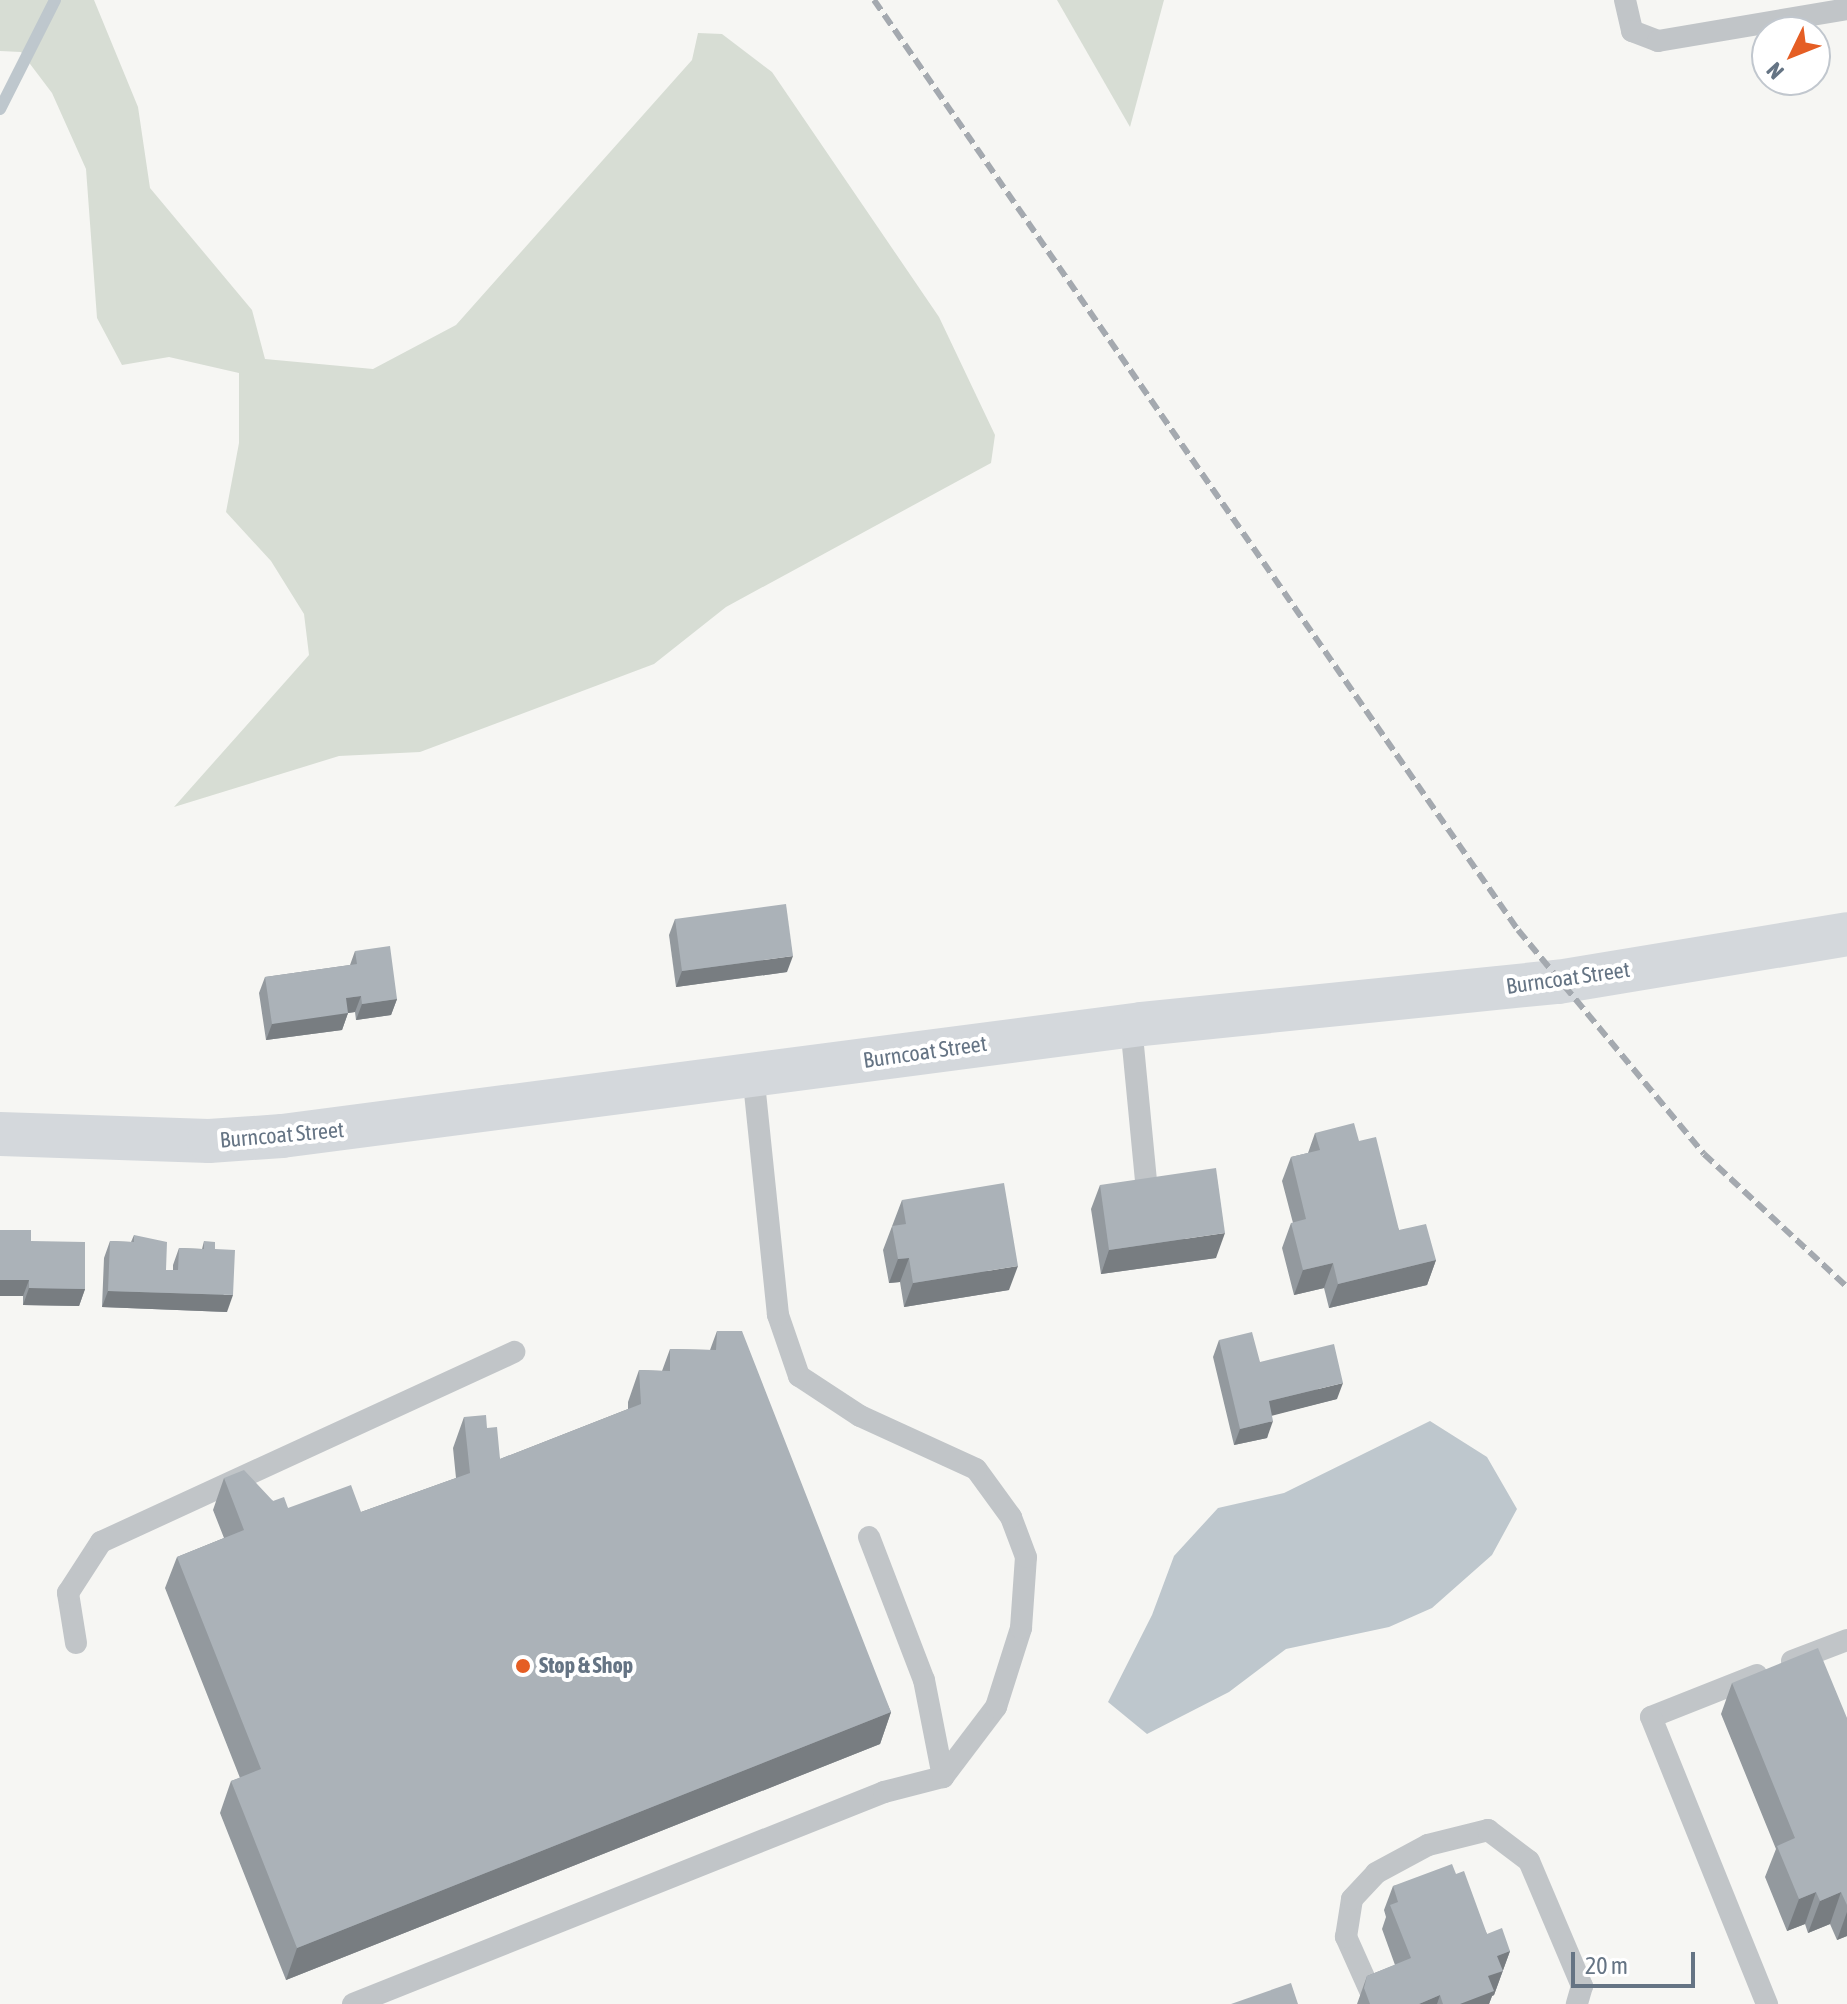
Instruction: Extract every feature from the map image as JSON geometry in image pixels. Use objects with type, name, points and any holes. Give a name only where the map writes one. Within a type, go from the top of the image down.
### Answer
[{"type":"street","name":"Burncoat Street","points":[[0,1134],[209,1141],[282,1136],[1131,1025],[1558,982],[1847,934]]},
{"type":"lane","points":[[1625,0],[1632,31],[1658,41],[1751,26]]},
{"type":"lane","points":[[1808,16],[1847,9]]},
{"type":"lane","points":[[1131,1025],[1146,1180]]},
{"type":"lane","points":[[353,2004],[884,1792],[943,1777],[996,1707],[1021,1628],[1026,1557],[1011,1517],[976,1469],[860,1416],[799,1376],[778,1315],[753,1075]]},
{"type":"lane","points":[[76,1643],[68,1593],[101,1542],[514,1352]]},
{"type":"lane","points":[[869,1537],[924,1680],[943,1777]]},
{"type":"lane","points":[[1767,2004],[1651,1717],[1847,1640]]},
{"type":"lane","points":[[1372,1995],[1346,1937],[1352,1899],[1376,1873],[1428,1845],[1488,1830],[1529,1861],[1579,1995]]},
{"type":"shaded area","points":[[0,0],[94,0],[138,107],[150,188],[252,310],[265,359],[373,369],[456,325],[692,60],[698,33],[722,34],[772,72],[939,317],[995,435],[991,463],[726,607],[654,664],[420,752],[339,756],[174,807],[309,655],[304,614],[271,561],[226,512],[239,443],[239,373],[169,357],[122,365],[97,318],[86,169],[52,93],[21,52],[0,51]]},
{"type":"shaded area","points":[[1057,0],[1164,0],[1130,127]]},
{"type":"shaded area","points":[[1430,1421],[1487,1457],[1517,1509],[1492,1555],[1432,1608],[1389,1627],[1286,1649],[1229,1692],[1147,1734],[1108,1702],[1152,1615],[1174,1556],[1218,1508],[1284,1493]]},
{"type":"building","points":[[786,904],[793,956],[682,971],[675,919]]},
{"type":"building","points":[[390,946],[397,999],[362,1004],[361,996],[346,998],[348,1013],[272,1024],[265,977],[357,964],[355,951]]},
{"type":"building","points":[[1354,1123],[1359,1141],[1376,1137],[1399,1230],[1426,1224],[1436,1260],[1338,1284],[1333,1263],[1303,1270],[1291,1223],[1306,1219],[1291,1157],[1320,1150],[1315,1133]]},
{"type":"building","points":[[1216,1168],[1225,1233],[1109,1250],[1100,1185]]},
{"type":"building","points":[[1004,1183],[1018,1266],[913,1283],[909,1258],[898,1259],[892,1226],[906,1224],[902,1200]]},
{"type":"building","points":[[0,1230],[31,1230],[31,1241],[85,1242],[85,1289],[29,1288],[29,1280],[0,1280]]},
{"type":"building","points":[[134,1235],[167,1242],[166,1270],[178,1270],[179,1248],[204,1249],[204,1241],[215,1242],[215,1249],[235,1250],[233,1295],[108,1291],[110,1241],[134,1242]]},
{"type":"building","name":"Stop & Shop","points":[[717,1331],[742,1331],[891,1712],[297,1948],[231,1781],[261,1769],[177,1557],[244,1530],[224,1478],[244,1470],[273,1501],[284,1497],[288,1508],[351,1485],[361,1512],[470,1473],[464,1417],[486,1415],[487,1428],[497,1427],[500,1459],[641,1404],[639,1370],[670,1371],[670,1349],[716,1350]]},
{"type":"building","points":[[1252,1332],[1260,1362],[1334,1344],[1343,1383],[1269,1401],[1273,1421],[1240,1429],[1219,1340]]},
{"type":"building","points":[[1818,1648],[1847,1718],[1847,1905],[1841,1892],[1820,1901],[1816,1892],[1799,1899],[1777,1846],[1795,1838],[1732,1683]]},
{"type":"building","points":[[1452,1864],[1456,1874],[1464,1871],[1487,1934],[1502,1928],[1510,1951],[1497,1956],[1503,1971],[1488,1976],[1494,1991],[1460,2004],[1443,2004],[1440,1995],[1419,2004],[1370,2004],[1364,1988],[1367,1976],[1411,1958],[1390,1905],[1398,1902],[1393,1886]]},
{"type":"building","points":[[1291,1983],[1298,2004],[1231,2004]]},
{"type":"waterway","points":[[0,109],[55,0]]},
{"type":"railway","points":[[874,0],[1518,930],[1704,1154],[1847,1287]]},
{"type":"place","name":"Stop & Shop","points":[[523,1666]]}]
